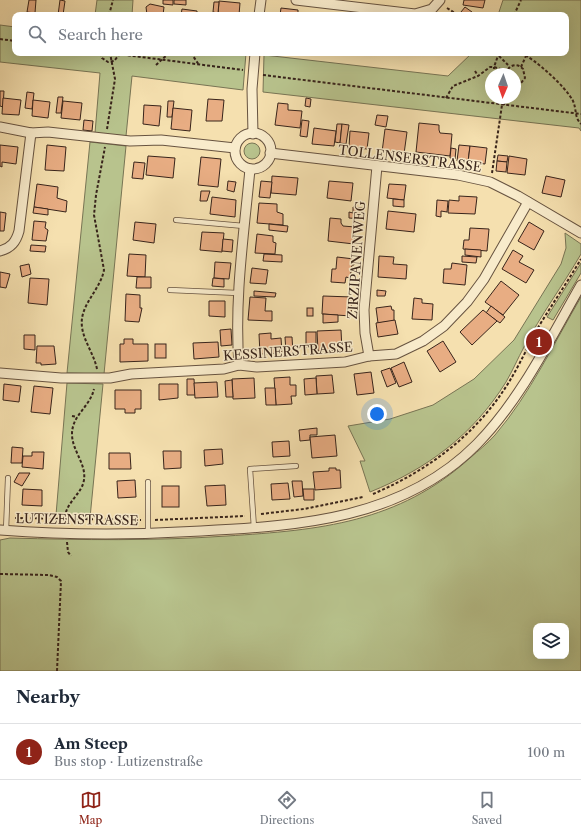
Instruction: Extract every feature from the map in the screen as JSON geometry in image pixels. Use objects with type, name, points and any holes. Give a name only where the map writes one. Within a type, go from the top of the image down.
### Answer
[{"type":"street","points":[[260,12],[261,0]]},
{"type":"street","points":[[296,0],[398,12]]},
{"type":"street","points":[[428,12],[440,1]]},
{"type":"street","points":[[253,134],[253,72],[255,56]]},
{"type":"street","points":[[0,127],[31,133],[48,132],[130,141],[160,140],[235,148]]},
{"type":"street","points":[[0,251],[10,247],[14,243],[19,231],[31,133]]},
{"type":"street","points":[[248,134],[253,134],[259,135],[268,142],[270,153],[269,159],[261,167],[250,169],[240,164],[235,154],[235,148],[240,139],[248,134]]},
{"type":"street","name":"TOLLENSERSTRASSE","points":[[270,153],[458,175],[490,182],[581,233]]},
{"type":"street","name":"ZIRZIPANENWEG","points":[[370,356],[365,333],[364,310],[377,166]]},
{"type":"street","points":[[240,365],[237,320],[238,293],[250,169]]},
{"type":"street","name":"KESSINERSTRASSE","points":[[0,373],[96,379],[131,374],[224,369],[240,365],[257,367],[345,362],[370,356],[396,354],[409,349],[439,330],[456,315],[484,279],[528,202]]},
{"type":"street","name":"LUTIZENSTRASSE","points":[[3,531],[68,534],[148,534],[254,528],[315,522],[345,516],[375,507],[403,496],[454,464],[499,420],[520,388],[581,285]]},
{"type":"lane","points":[[176,220],[245,227]]},
{"type":"lane","points":[[170,290],[238,293]]},
{"type":"lane","points":[[254,528],[250,469],[296,466]]},
{"type":"lane","name":"LUTIZENSTRASSE","points":[[3,531],[6,518],[8,478]]},
{"type":"lane","name":"LUTIZENSTRASSE","points":[[148,482],[148,534]]},
{"type":"path","points":[[110,12],[113,0]]},
{"type":"path","points":[[515,12],[521,0]]},
{"type":"path","points":[[440,1],[454,12]]},
{"type":"path","points":[[0,39],[12,41]]},
{"type":"path","points":[[103,56],[105,60],[111,62],[117,59],[118,56]]},
{"type":"path","points":[[65,520],[67,511],[80,491],[84,478],[82,466],[72,438],[72,428],[77,417],[90,401],[96,379],[96,365],[88,346],[82,321],[86,306],[102,279],[104,270],[94,215],[96,195],[103,168],[107,139],[108,116],[114,85],[114,74],[110,56]]},
{"type":"path","points":[[133,56],[446,98],[581,114]]},
{"type":"path","points":[[156,65],[166,56]]},
{"type":"path","points":[[193,56],[199,65]]},
{"type":"path","points":[[494,67],[498,56]]},
{"type":"path","points":[[501,56],[508,65]]},
{"type":"path","points":[[521,67],[524,56]]},
{"type":"path","points":[[528,56],[557,82],[573,101],[576,119],[581,124]]},
{"type":"path","points":[[489,66],[494,67]]},
{"type":"path","points":[[511,68],[513,66],[521,67],[525,72],[521,83]]},
{"type":"path","points":[[446,98],[453,86],[478,76],[487,68],[494,67]]},
{"type":"path","points":[[475,71],[478,76]]},
{"type":"path","points":[[490,182],[503,105]]},
{"type":"path","points":[[371,495],[400,483],[426,467],[449,450],[473,429],[509,382],[546,315],[581,258]]},
{"type":"path","points":[[72,416],[77,417]]},
{"type":"path","points":[[6,518],[148,520],[253,515],[304,509],[365,496]]},
{"type":"path","points":[[0,574],[49,575],[57,577],[60,581],[57,671]]},
{"type":"green space","points":[[97,0],[133,0],[132,12],[95,12]]},
{"type":"green space","points":[[503,0],[581,0],[581,131],[579,128],[263,92],[264,56],[448,76],[469,56],[569,56],[569,12],[499,12]]},
{"type":"green space","points":[[0,25],[12,27],[12,56],[246,56],[243,90],[132,76],[126,136],[95,133],[100,73],[0,62]]},
{"type":"green space","points":[[90,142],[126,146],[104,374],[67,373]]},
{"type":"green space","points":[[249,143],[255,143],[260,148],[258,157],[255,159],[249,159],[244,154],[244,148]]},
{"type":"green space","points":[[565,233],[581,244],[581,254],[538,323],[506,382],[493,401],[479,418],[447,448],[411,473],[370,492],[360,461],[365,461],[348,426],[390,419],[433,405],[474,379],[514,340],[561,264],[566,248]]},
{"type":"green space","points":[[581,263],[581,273],[553,320],[547,317]]},
{"type":"green space","points":[[581,297],[581,671],[0,671],[0,540],[10,538],[92,540],[173,539],[261,534],[326,526],[386,510],[415,497],[443,480],[483,447],[508,419],[541,368]]},
{"type":"green space","points":[[67,383],[103,384],[90,518],[56,515]]},
{"type":"building","points":[[29,0],[36,0],[35,12],[27,12]]},
{"type":"building","points":[[60,0],[65,1],[63,12],[58,12]]},
{"type":"building","points":[[163,0],[173,0],[173,5],[163,4]]},
{"type":"building","points":[[174,0],[186,0],[186,5],[174,4]]},
{"type":"building","points":[[464,0],[485,0],[483,8],[463,5]]},
{"type":"building","points":[[219,1],[240,3],[239,12],[218,12]]},
{"type":"building","points":[[214,2],[219,2],[218,12],[213,12]]},
{"type":"building","points":[[150,4],[164,7],[163,12],[147,12],[146,7]]},
{"type":"building","points":[[465,7],[472,12],[461,12]]},
{"type":"building","points":[[281,8],[298,10],[298,12],[280,12]]},
{"type":"building","points":[[182,9],[197,11],[197,12],[182,12]]},
{"type":"building","points":[[0,91],[4,91],[3,107],[0,106]]},
{"type":"building","points":[[27,92],[34,93],[32,109],[25,108]]},
{"type":"building","points":[[58,97],[63,97],[61,113],[56,113]]},
{"type":"building","points":[[3,98],[21,100],[19,115],[2,114]]},
{"type":"building","points":[[306,98],[311,99],[310,107],[305,106]]},
{"type":"building","points":[[208,99],[224,100],[222,121],[206,121]]},
{"type":"building","points":[[33,100],[50,102],[48,118],[32,116]]},
{"type":"building","points":[[63,101],[82,103],[80,120],[61,118]]},
{"type":"building","points":[[168,101],[174,101],[172,117],[167,117]]},
{"type":"building","points":[[278,103],[288,104],[288,110],[302,111],[300,128],[275,125]]},
{"type":"building","points":[[144,105],[161,106],[159,126],[143,124]]},
{"type":"building","points":[[173,108],[192,110],[190,131],[171,129]]},
{"type":"building","points":[[377,115],[388,116],[386,127],[375,125]]},
{"type":"building","points":[[84,120],[93,121],[92,131],[83,130]]},
{"type":"building","points":[[302,120],[309,121],[307,137],[300,136]]},
{"type":"building","points":[[419,123],[439,125],[440,133],[452,134],[450,156],[416,152]]},
{"type":"building","points":[[337,124],[342,124],[340,143],[335,142]]},
{"type":"building","points":[[342,124],[349,125],[346,144],[340,143]]},
{"type":"building","points":[[314,128],[336,131],[334,146],[312,144]]},
{"type":"building","points":[[385,129],[407,132],[404,154],[382,152]]},
{"type":"building","points":[[350,131],[369,133],[367,149],[349,147]]},
{"type":"building","points":[[0,145],[18,147],[16,164],[2,162],[2,167],[0,166]]},
{"type":"building","points":[[47,145],[66,147],[64,171],[45,170]]},
{"type":"building","points":[[459,145],[470,146],[468,162],[457,161]]},
{"type":"building","points":[[470,146],[487,148],[485,164],[468,162]]},
{"type":"building","points":[[451,148],[456,149],[455,159],[450,158]]},
{"type":"building","points":[[498,155],[508,156],[507,162],[497,161]]},
{"type":"building","points":[[148,156],[175,158],[173,178],[146,175]]},
{"type":"building","points":[[509,156],[527,159],[525,175],[507,173]]},
{"type":"building","points":[[201,157],[221,159],[218,187],[198,185]]},
{"type":"building","points":[[497,161],[507,162],[506,172],[496,171]]},
{"type":"building","points":[[134,162],[145,163],[143,179],[132,178]]},
{"type":"building","points":[[272,176],[298,178],[296,195],[271,193]]},
{"type":"building","points":[[546,176],[565,180],[561,197],[542,193]]},
{"type":"building","points":[[228,181],[236,182],[234,192],[227,190]]},
{"type":"building","points":[[261,181],[272,182],[270,198],[259,197]]},
{"type":"building","points":[[329,181],[353,183],[351,201],[327,198]]},
{"type":"building","points":[[37,184],[58,187],[57,198],[67,201],[66,212],[34,207]]},
{"type":"building","points":[[389,184],[406,185],[404,200],[387,198]]},
{"type":"building","points":[[201,191],[210,191],[207,201],[200,201]]},
{"type":"building","points":[[459,196],[477,197],[475,214],[448,213],[449,200],[459,201]]},
{"type":"building","points":[[212,197],[236,200],[235,217],[210,214]]},
{"type":"building","points":[[393,199],[404,200],[404,207],[393,206]]},
{"type":"building","points":[[437,200],[448,201],[447,212],[441,211],[441,217],[436,216]]},
{"type":"building","points":[[259,203],[277,204],[277,212],[283,214],[283,225],[257,223]]},
{"type":"building","points":[[34,207],[48,209],[48,215],[33,213]]},
{"type":"building","points":[[353,207],[363,208],[362,219],[349,218],[349,212],[353,213]]},
{"type":"building","points":[[388,211],[416,214],[414,232],[386,229]]},
{"type":"building","points":[[0,212],[6,213],[4,231],[0,231]]},
{"type":"building","points":[[330,218],[341,219],[343,226],[355,227],[354,244],[328,241]]},
{"type":"building","points":[[34,221],[46,222],[45,228],[48,230],[46,241],[32,240]]},
{"type":"building","points":[[135,222],[156,224],[154,243],[133,240]]},
{"type":"building","points":[[529,222],[544,231],[534,250],[518,241]]},
{"type":"building","points":[[269,224],[288,226],[287,232],[269,230]]},
{"type":"building","points":[[470,228],[489,229],[487,251],[463,249],[464,240],[469,240]]},
{"type":"building","points":[[202,232],[224,233],[222,252],[200,250]]},
{"type":"building","points":[[257,234],[273,236],[273,242],[276,243],[275,254],[255,253]]},
{"type":"building","points":[[223,239],[233,240],[232,252],[222,251]]},
{"type":"building","points":[[31,245],[46,246],[45,252],[30,251]]},
{"type":"building","points":[[465,249],[481,250],[481,257],[465,255]]},
{"type":"building","points":[[513,250],[523,256],[519,262],[534,270],[526,283],[502,269]]},
{"type":"building","points":[[129,254],[146,255],[145,277],[127,276]]},
{"type":"building","points":[[264,254],[282,255],[282,262],[263,261]]},
{"type":"building","points":[[379,256],[394,257],[393,264],[407,265],[406,279],[378,277]]},
{"type":"building","points":[[462,256],[477,257],[476,263],[462,262]]},
{"type":"building","points":[[337,257],[354,259],[354,265],[352,265],[350,278],[346,277],[345,283],[331,282],[332,269],[336,269]]},
{"type":"building","points":[[215,262],[231,263],[229,279],[214,278]]},
{"type":"building","points":[[452,263],[467,265],[465,285],[443,283],[444,269],[451,269]]},
{"type":"building","points":[[29,264],[31,274],[22,277],[20,266]]},
{"type":"building","points":[[252,268],[268,270],[266,284],[250,283]]},
{"type":"building","points":[[0,272],[10,274],[6,288],[0,287]]},
{"type":"building","points":[[137,277],[151,277],[151,288],[136,288]]},
{"type":"building","points":[[30,278],[49,279],[47,305],[28,303]]},
{"type":"building","points":[[213,278],[224,279],[224,287],[212,286]]},
{"type":"building","points":[[501,281],[519,295],[503,315],[485,302]]},
{"type":"building","points":[[377,290],[386,291],[385,296],[377,296]]},
{"type":"building","points":[[254,291],[276,293],[275,297],[254,296]]},
{"type":"building","points":[[126,294],[140,295],[140,308],[142,308],[139,322],[125,321]]},
{"type":"building","points":[[323,296],[352,297],[351,316],[322,314]]},
{"type":"building","points":[[250,297],[266,298],[265,311],[272,311],[272,321],[248,320]]},
{"type":"building","points":[[414,298],[422,299],[422,303],[433,304],[432,320],[412,319]]},
{"type":"building","points":[[209,301],[225,301],[225,317],[209,316]]},
{"type":"building","points":[[391,306],[392,310],[394,310],[394,321],[378,323],[376,308]]},
{"type":"building","points":[[491,306],[505,317],[500,323],[486,313]]},
{"type":"building","points":[[307,308],[313,308],[313,316],[307,316]]},
{"type":"building","points":[[483,310],[497,321],[472,345],[460,332]]},
{"type":"building","points":[[323,314],[338,315],[338,322],[323,323]]},
{"type":"building","points":[[395,320],[398,334],[378,337],[376,323]]},
{"type":"building","points":[[231,329],[232,345],[221,346],[220,330]]},
{"type":"building","points":[[341,330],[342,350],[318,351],[317,331]]},
{"type":"building","points":[[306,332],[316,332],[316,346],[306,347]]},
{"type":"building","points":[[271,333],[271,339],[281,338],[282,353],[260,354],[259,334]]},
{"type":"building","points":[[24,335],[35,335],[35,350],[24,349]]},
{"type":"building","points":[[285,337],[292,337],[293,353],[286,353]]},
{"type":"building","points":[[124,339],[133,339],[133,344],[148,344],[148,361],[120,362],[120,344],[124,344]]},
{"type":"building","points":[[443,341],[456,362],[440,372],[427,351]]},
{"type":"building","points":[[218,342],[219,357],[194,359],[193,343]]},
{"type":"building","points":[[155,344],[166,344],[166,358],[155,358]]},
{"type":"building","points":[[37,346],[54,346],[56,364],[41,365],[41,363],[36,363]]},
{"type":"building","points":[[404,362],[412,382],[399,387],[391,368]]},
{"type":"building","points":[[390,368],[396,383],[387,387],[381,371]]},
{"type":"building","points":[[371,372],[374,393],[357,395],[354,374]]},
{"type":"building","points":[[332,375],[334,393],[317,394],[316,376]]},
{"type":"building","points":[[290,377],[290,385],[296,385],[296,396],[291,396],[292,404],[276,405],[274,378]]},
{"type":"building","points":[[254,378],[255,398],[233,399],[232,379]]},
{"type":"building","points":[[316,378],[317,394],[305,395],[304,379]]},
{"type":"building","points":[[187,379],[194,379],[195,395],[187,395]]},
{"type":"building","points":[[232,380],[233,397],[226,397],[225,381]]},
{"type":"building","points":[[217,382],[218,397],[195,398],[194,383]]},
{"type":"building","points":[[4,384],[21,386],[19,402],[3,400]]},
{"type":"building","points":[[159,384],[178,384],[178,398],[159,400]]},
{"type":"building","points":[[34,386],[53,388],[50,414],[31,412]]},
{"type":"building","points":[[265,388],[275,388],[276,405],[266,405]]},
{"type":"building","points":[[115,390],[141,390],[141,409],[135,409],[135,413],[125,413],[125,409],[115,409]]},
{"type":"building","points":[[317,428],[317,435],[310,435],[310,440],[300,441],[299,430]]},
{"type":"building","points":[[335,435],[337,456],[312,458],[310,437]]},
{"type":"building","points":[[289,441],[290,456],[273,457],[272,442]]},
{"type":"building","points":[[12,447],[23,448],[22,463],[11,463]]},
{"type":"building","points":[[222,449],[223,464],[205,466],[204,450]]},
{"type":"building","points":[[163,451],[181,451],[181,468],[164,469]]},
{"type":"building","points":[[32,452],[44,452],[43,469],[22,467],[23,456],[32,456]]},
{"type":"building","points":[[109,453],[130,453],[131,469],[109,469]]},
{"type":"building","points":[[329,468],[336,468],[336,470],[340,470],[341,488],[315,490],[313,472],[329,471]]},
{"type":"building","points":[[19,473],[30,473],[22,486],[14,482]]},
{"type":"building","points":[[135,480],[136,497],[118,498],[117,481]]},
{"type":"building","points":[[292,481],[302,481],[303,496],[294,497]]},
{"type":"building","points":[[288,483],[290,499],[272,500],[271,484]]},
{"type":"building","points":[[225,485],[226,505],[207,506],[205,486]]},
{"type":"building","points":[[162,486],[179,486],[179,507],[162,507]]},
{"type":"building","points":[[23,489],[42,490],[42,506],[22,505]]},
{"type":"building","points":[[303,489],[314,489],[314,500],[304,500]]},
{"type":"place","name":"Am Steep","points":[[539,342]]}]
